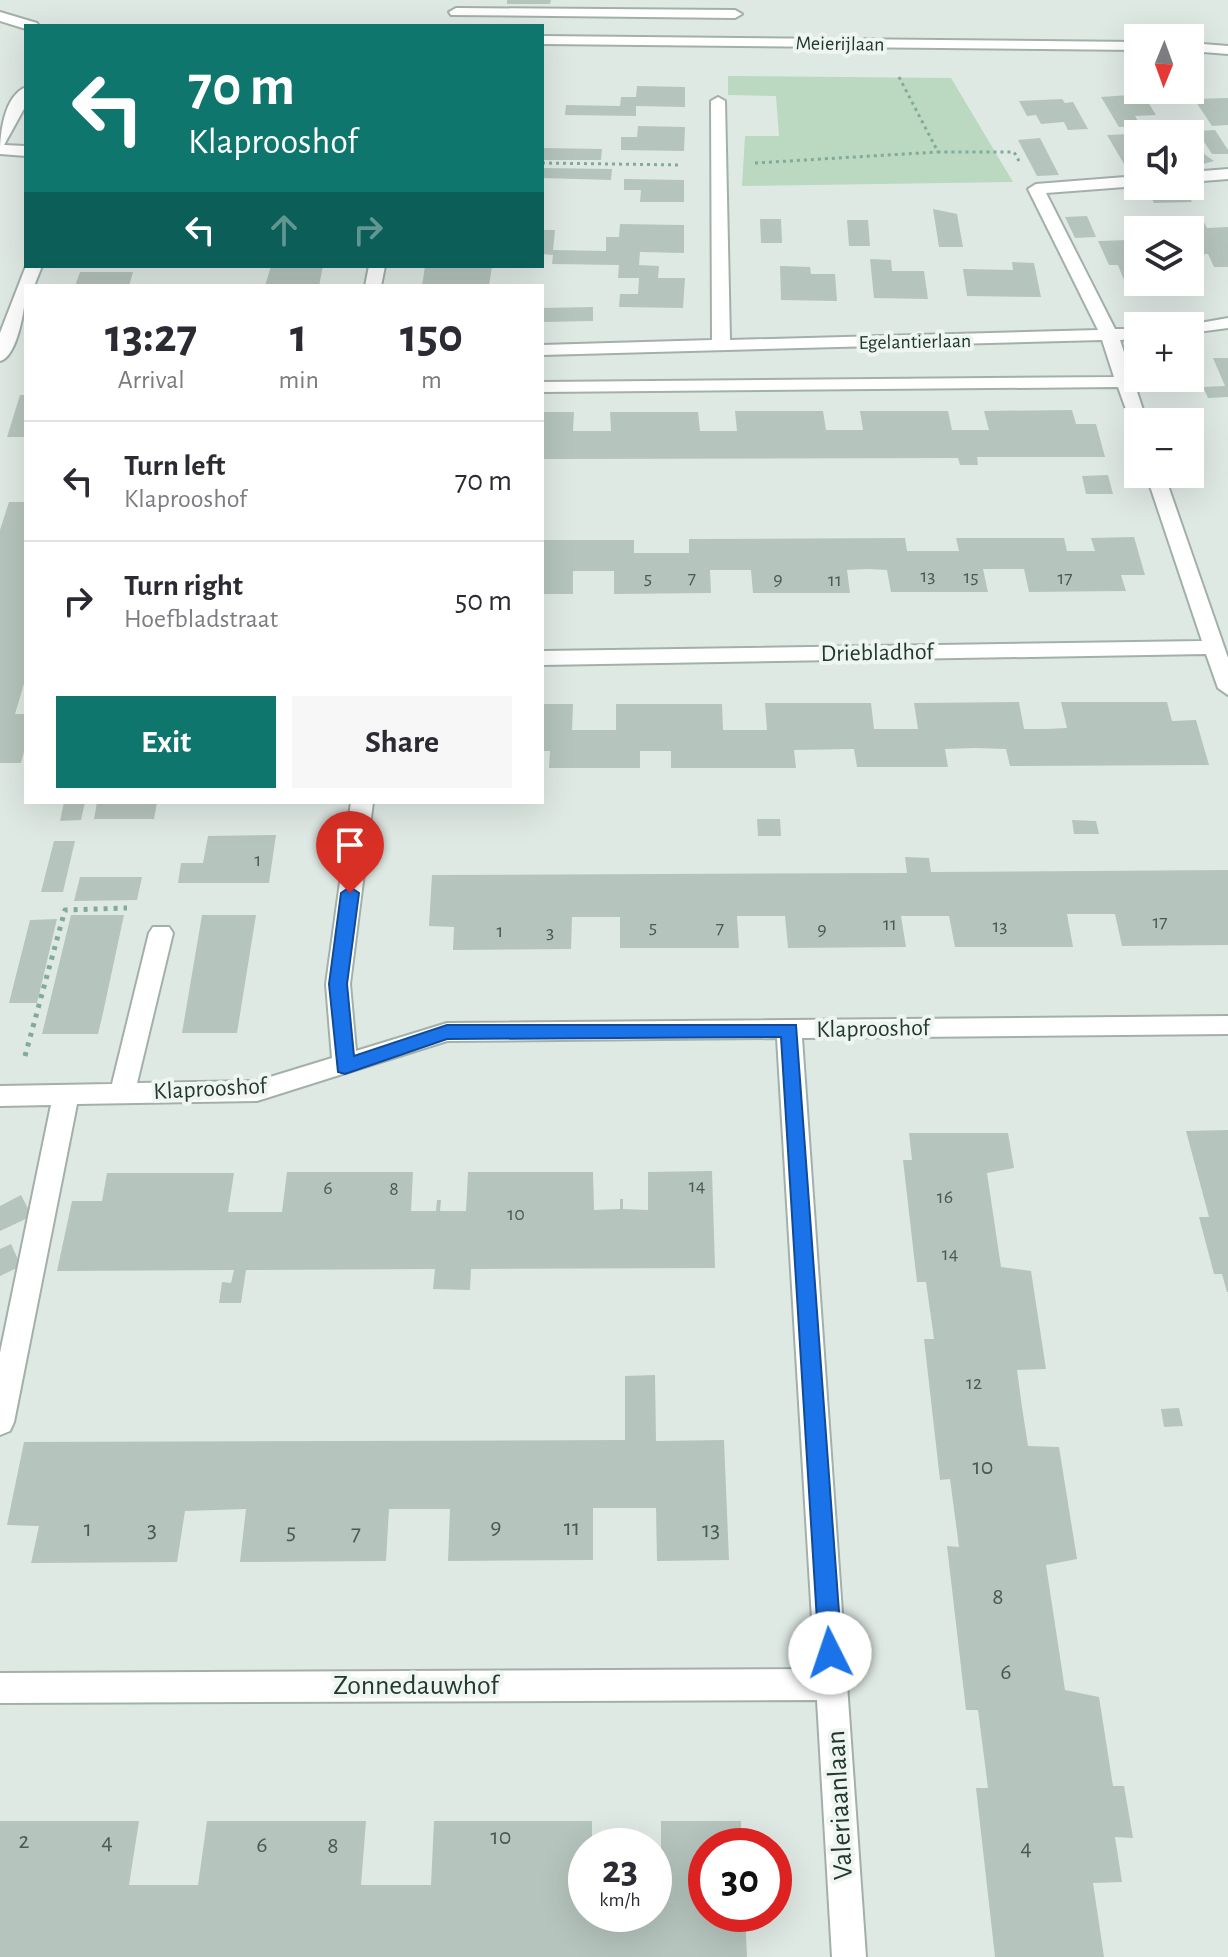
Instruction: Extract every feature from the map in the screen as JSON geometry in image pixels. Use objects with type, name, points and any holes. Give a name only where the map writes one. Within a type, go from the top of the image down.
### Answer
[{"type":"street","points":[[456,13],[735,14]]},
{"type":"street","points":[[0,16],[26,24]]},
{"type":"street","name":"Meierijlaan","points":[[544,40],[1124,46]]},
{"type":"street","points":[[1204,46],[1228,44]]},
{"type":"street","points":[[1204,48],[1228,50]]},
{"type":"street","points":[[0,141],[24,95]]},
{"type":"street","points":[[718,101],[721,346]]},
{"type":"street","points":[[0,149],[24,151]]},
{"type":"street","points":[[1204,176],[1228,174]]},
{"type":"street","points":[[1124,182],[1036,189],[1110,337],[1124,379]]},
{"type":"street","points":[[24,291],[0,355],[24,354]]},
{"type":"street","points":[[1204,326],[1228,323]]},
{"type":"street","name":"Egelantierlaan","points":[[544,350],[1124,336]]},
{"type":"street","points":[[544,387],[1124,382]]},
{"type":"street","points":[[1160,488],[1228,688]]},
{"type":"street","name":"Driebladhof","points":[[544,658],[1212,647]]},
{"type":"street","points":[[345,1066],[338,984],[362,804]]},
{"type":"street","points":[[122,1094],[161,933]]},
{"type":"street","name":"Klaprooshof","points":[[7,1096],[257,1091],[447,1032],[1228,1025]]},
{"type":"street","name":"Valeriaanlaan","points":[[789,1030],[849,1957]]},
{"type":"street","points":[[0,1422],[66,1094]]},
{"type":"street","name":"Zonnedauwhof","points":[[0,1688],[833,1684]]},
{"type":"path","points":[[882,44],[938,152]]},
{"type":"path","points":[[544,163],[721,165],[938,152],[1014,152],[1036,189]]},
{"type":"path","points":[[7,1096],[65,910],[136,908],[161,933]]},
{"type":"green space","points":[[728,76],[951,78],[1013,182],[742,186],[745,136],[779,136],[776,96],[728,95]]},
{"type":"building","points":[[507,0],[551,0],[550,4],[507,4]]},
{"type":"building","points":[[637,86],[685,87],[685,107],[636,106],[636,116],[565,115],[566,105],[620,106],[621,97],[636,97]]},
{"type":"building","points":[[1124,95],[1124,104],[1149,104],[1156,115],[1135,116],[1137,120],[1124,120],[1124,127],[1119,127],[1101,97]]},
{"type":"building","points":[[1228,98],[1228,125],[1212,126],[1197,104],[1204,104],[1204,99]]},
{"type":"building","points":[[1062,99],[1065,103],[1073,102],[1088,129],[1068,130],[1064,122],[1041,124],[1036,115],[1027,116],[1019,101]]},
{"type":"building","points":[[638,126],[685,127],[684,151],[621,150],[621,137],[637,137]]},
{"type":"building","points":[[1215,130],[1228,154],[1212,154],[1204,142],[1204,131]]},
{"type":"building","points":[[1124,134],[1124,164],[1107,135]]},
{"type":"building","points":[[1040,138],[1059,175],[1037,176],[1018,140]]},
{"type":"building","points":[[544,148],[602,149],[601,160],[544,160]]},
{"type":"building","points":[[1204,154],[1214,161],[1204,164]]},
{"type":"building","points":[[544,168],[612,169],[611,180],[544,178]]},
{"type":"building","points":[[624,179],[684,180],[684,202],[640,202],[641,190],[624,190]]},
{"type":"building","points":[[1152,200],[1192,202],[1154,203]]},
{"type":"building","points":[[933,209],[957,214],[963,247],[939,247]]},
{"type":"building","points":[[1087,216],[1096,237],[1075,238],[1065,217]]},
{"type":"building","points":[[760,219],[781,219],[782,243],[761,243]]},
{"type":"building","points":[[847,220],[868,220],[870,246],[849,246]]},
{"type":"building","points":[[1204,222],[1207,228],[1228,227],[1228,267],[1214,267],[1208,254],[1204,254]]},
{"type":"building","points":[[620,224],[684,225],[684,253],[640,252],[639,265],[659,266],[658,278],[685,278],[683,308],[619,307],[620,294],[638,294],[639,278],[618,278],[619,265],[552,264],[553,255],[544,254],[544,230],[555,230],[553,250],[606,251],[606,237],[619,237]]},
{"type":"building","points":[[1124,240],[1124,280],[1118,265],[1109,265],[1098,241]]},
{"type":"building","points":[[870,259],[891,260],[892,271],[924,271],[928,299],[874,298]]},
{"type":"building","points":[[1012,262],[1034,263],[1041,297],[967,296],[963,269],[1013,270]]},
{"type":"building","points":[[780,266],[810,267],[811,274],[835,274],[837,301],[781,300]]},
{"type":"building","points":[[270,268],[323,268],[319,284],[266,284]]},
{"type":"building","points":[[425,268],[492,268],[489,284],[422,284]]},
{"type":"building","points":[[80,272],[133,272],[130,284],[76,284]]},
{"type":"building","points":[[593,307],[593,321],[544,322],[544,308]]},
{"type":"building","points":[[1213,358],[1228,358],[1228,397],[1208,398],[1204,387],[1225,386]]},
{"type":"building","points":[[20,395],[24,395],[24,437],[7,437]]},
{"type":"building","points":[[1072,410],[1076,424],[1096,424],[1105,457],[977,457],[978,465],[960,465],[958,458],[544,459],[544,412],[574,412],[573,431],[611,431],[610,412],[698,412],[700,431],[737,431],[735,411],[823,411],[826,430],[863,430],[860,411],[948,411],[952,430],[989,430],[984,411]]},
{"type":"building","points":[[1108,475],[1113,494],[1086,494],[1082,476]]},
{"type":"building","points":[[9,502],[24,502],[24,684],[15,714],[24,714],[21,763],[0,763],[0,530]]},
{"type":"building","points":[[1134,537],[1145,575],[1121,575],[1126,591],[1029,592],[1024,569],[983,569],[988,592],[891,592],[887,570],[867,569],[847,570],[850,593],[753,593],[751,570],[710,570],[711,593],[614,594],[614,571],[573,571],[573,594],[544,594],[544,540],[634,540],[634,553],[689,553],[689,539],[905,538],[907,551],[959,551],[956,538],[1064,538],[1067,551],[1095,551],[1091,538]]},
{"type":"building","points":[[1019,702],[1024,729],[1046,729],[1067,728],[1061,702],[1167,702],[1172,721],[1196,720],[1209,765],[1010,766],[1006,749],[975,748],[945,749],[948,767],[857,767],[854,749],[794,750],[796,768],[671,768],[671,751],[640,751],[640,768],[549,768],[550,751],[544,751],[544,704],[573,704],[572,730],[616,730],[616,704],[722,704],[723,730],[767,730],[765,703],[871,703],[874,729],[918,729],[914,703]]},
{"type":"building","points":[[64,804],[85,804],[81,820],[60,821]]},
{"type":"building","points":[[97,804],[157,804],[154,819],[94,819]]},
{"type":"building","points":[[757,819],[780,819],[781,836],[758,836]]},
{"type":"building","points":[[1072,820],[1096,821],[1099,834],[1074,834]]},
{"type":"building","points":[[276,835],[269,883],[178,883],[181,863],[203,863],[208,836]]},
{"type":"building","points":[[54,841],[75,841],[63,892],[41,892]]},
{"type":"building","points":[[905,857],[929,858],[931,872],[1228,870],[1228,945],[1122,946],[1115,914],[1067,914],[1073,947],[955,947],[949,916],[901,916],[906,947],[788,948],[785,916],[737,916],[739,948],[620,948],[620,917],[572,917],[571,949],[453,950],[454,927],[429,926],[432,875],[907,873]]},
{"type":"building","points":[[80,877],[142,877],[137,900],[74,901]]},
{"type":"building","points":[[71,915],[124,915],[98,1034],[42,1034]]},
{"type":"building","points":[[202,915],[256,915],[237,1033],[182,1033]]},
{"type":"building","points":[[57,919],[37,1003],[9,1003],[30,920]]},
{"type":"building","points":[[1228,1130],[1227,1292],[1222,1274],[1214,1274],[1199,1217],[1209,1217],[1186,1131]]},
{"type":"building","points":[[909,1133],[1008,1133],[1014,1168],[987,1173],[1001,1267],[1031,1271],[1046,1369],[1017,1370],[1028,1446],[1059,1447],[1077,1559],[1046,1565],[1065,1690],[1099,1697],[1113,1786],[1124,1786],[1133,1838],[1115,1837],[1122,1882],[1093,1883],[1104,1957],[995,1957],[976,1788],[988,1788],[978,1710],[966,1710],[947,1546],[959,1547],[950,1479],[940,1480],[924,1339],[934,1339],[926,1282],[917,1282],[903,1160],[912,1160]]},
{"type":"building","points":[[712,1171],[715,1268],[471,1269],[470,1290],[433,1289],[435,1269],[246,1270],[241,1303],[219,1303],[222,1282],[231,1283],[234,1270],[57,1271],[72,1201],[102,1201],[107,1173],[234,1173],[228,1212],[282,1212],[287,1172],[413,1172],[411,1211],[436,1211],[437,1200],[441,1200],[440,1211],[466,1211],[468,1172],[593,1172],[594,1210],[620,1209],[620,1199],[623,1199],[623,1209],[648,1210],[648,1172]]},
{"type":"building","points":[[21,1195],[32,1216],[0,1231],[0,1206]]},
{"type":"building","points":[[11,1244],[21,1266],[0,1276],[0,1249]]},
{"type":"building","points":[[655,1375],[656,1441],[724,1440],[729,1560],[657,1561],[656,1508],[593,1508],[593,1560],[448,1561],[450,1509],[389,1509],[386,1561],[240,1562],[246,1509],[185,1511],[177,1562],[31,1563],[39,1526],[7,1525],[24,1442],[625,1440],[625,1376]]},
{"type":"building","points":[[1179,1408],[1183,1426],[1164,1427],[1161,1409]]},
{"type":"building","points":[[0,1821],[139,1821],[129,1885],[198,1885],[207,1821],[366,1821],[361,1885],[431,1885],[434,1821],[592,1821],[592,1828],[568,1828],[568,1932],[672,1932],[672,1828],[661,1828],[661,1821],[741,1821],[741,1828],[688,1828],[688,1932],[746,1932],[747,1957],[0,1957]]},
{"type":"route","points":[[350,893],[338,984],[345,1066],[447,1032],[789,1030],[830,1653]]}]
